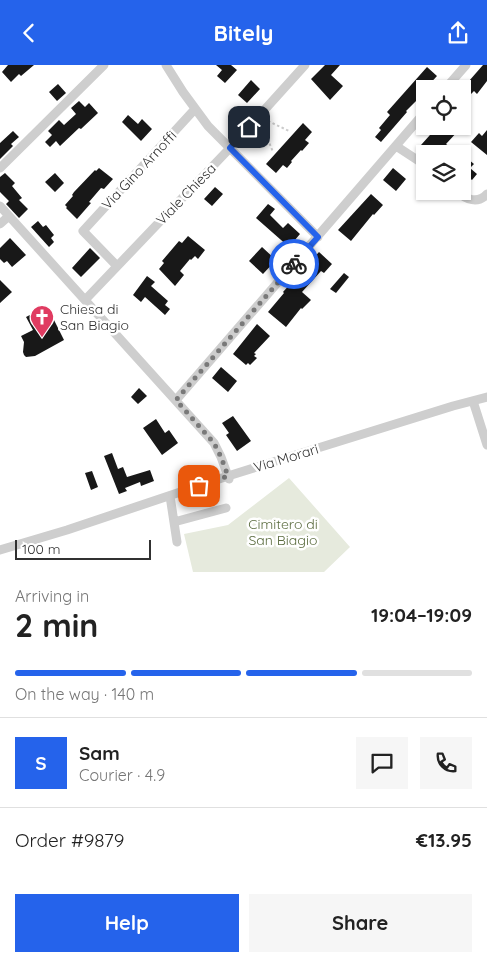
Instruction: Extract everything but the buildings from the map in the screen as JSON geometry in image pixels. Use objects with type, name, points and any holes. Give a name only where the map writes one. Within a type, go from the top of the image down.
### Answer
[{"type":"street","points":[[0,168],[104,65]]},
{"type":"street","points":[[166,65],[208,126],[318,237]]},
{"type":"street","name":"Viale Chiesa","points":[[85,299],[230,148],[305,65]]},
{"type":"street","points":[[453,80],[466,65]]},
{"type":"street","name":"Via Gino Arnoffi","points":[[117,267],[83,231],[195,109]]},
{"type":"street","points":[[176,400],[416,124]]},
{"type":"street","points":[[396,147],[416,159]]},
{"type":"street","points":[[471,200],[477,201],[487,194]]},
{"type":"street","points":[[0,206],[214,443],[229,478]]},
{"type":"street","points":[[0,224],[9,216]]},
{"type":"street","name":"Via Morari","points":[[0,550],[487,397]]},
{"type":"street","points":[[473,401],[487,445]]},
{"type":"street","points":[[170,496],[177,542]]},
{"type":"street","points":[[174,522],[226,508]]},
{"type":"path","points":[[259,116],[289,131]]},
{"type":"path","points":[[259,116],[273,152]]},
{"type":"green space","name":"Cimitero di San Biagio","points":[[289,478],[350,547],[324,572],[193,572],[184,534],[228,525]]},
{"type":"way so far","points":[[199,486],[228,476],[214,443],[176,400],[294,264]]},
{"type":"place","name":"Chiesa di San Biagio","points":[[42,338]]},
{"type":"route","points":[[249,127],[230,148],[318,237],[294,264]]}]
